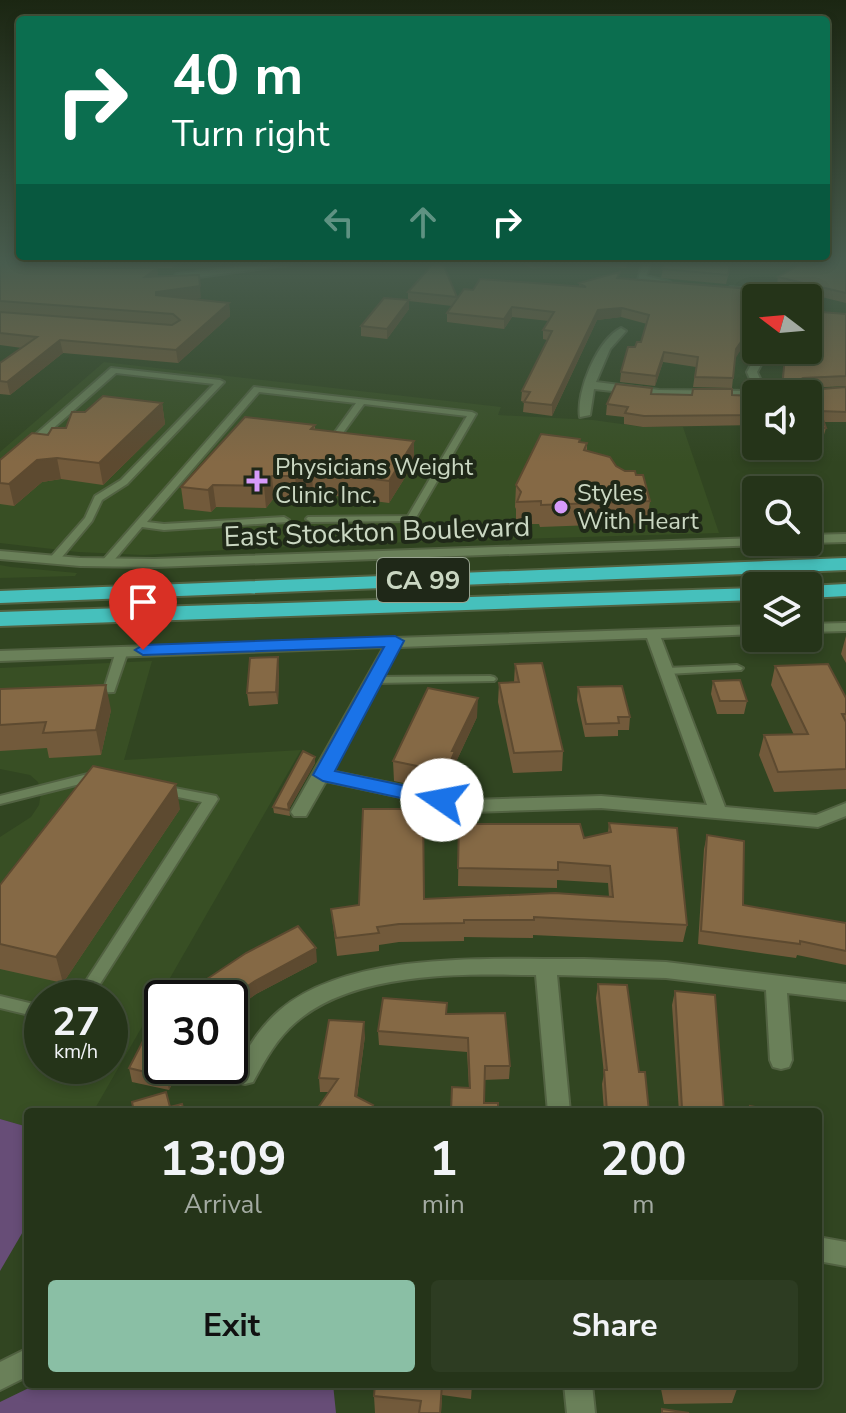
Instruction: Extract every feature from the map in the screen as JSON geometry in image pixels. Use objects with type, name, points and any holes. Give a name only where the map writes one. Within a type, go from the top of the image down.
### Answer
[{"type":"highway","name":"CA 99","points":[[0,597],[846,564]]},
{"type":"highway","points":[[822,591],[846,590]]},
{"type":"highway","name":"CA 99","points":[[0,619],[742,594]]},
{"type":"street","points":[[584,415],[591,385],[608,342],[621,331]]},
{"type":"street","points":[[591,385],[672,394],[742,394]]},
{"type":"street","points":[[822,539],[846,538]]},
{"type":"street","name":"East Stockton Boulevard","points":[[0,555],[106,563],[742,542]]},
{"type":"street","points":[[822,628],[846,627]]},
{"type":"street","points":[[0,656],[742,631]]},
{"type":"street","points":[[653,635],[718,812]]},
{"type":"street","points":[[300,812],[395,641]]},
{"type":"street","points":[[323,775],[471,806],[601,802],[818,821],[846,809]]},
{"type":"street","points":[[248,1069],[264,1039],[283,1020],[312,1000],[391,975],[471,967],[648,969],[846,992]]},
{"type":"street","points":[[546,968],[559,1108]]},
{"type":"street","points":[[776,985],[781,1060]]},
{"type":"street","points":[[822,1250],[846,1254]]},
{"type":"street","points":[[0,1376],[24,1364]]},
{"type":"street","points":[[578,1388],[581,1413]]},
{"type":"lane","points":[[22,450],[114,370],[220,382],[124,482],[98,498],[89,519],[53,561]]},
{"type":"lane","points":[[106,563],[257,389],[472,414],[411,519],[311,519]]},
{"type":"lane","points":[[337,435],[362,401]]},
{"type":"lane","points":[[140,524],[164,527],[284,520]]},
{"type":"lane","points":[[79,690],[110,689],[122,651]]},
{"type":"lane","points":[[667,671],[737,668]]},
{"type":"lane","points":[[374,680],[490,679]]},
{"type":"lane","points":[[0,800],[92,777],[107,780]]},
{"type":"lane","points":[[95,980],[211,799],[151,788]]},
{"type":"lane","points":[[0,1002],[24,1008]]},
{"type":"shaded area","points":[[104,362],[501,407],[498,415],[593,420],[643,427],[683,427],[719,533],[312,545],[143,555],[78,552],[0,543],[0,452]]},
{"type":"shaded area","points":[[0,565],[77,573],[75,576],[0,578]]},
{"type":"shaded area","points":[[152,661],[124,760],[301,750],[169,980],[144,980],[144,1023],[128,1051],[128,980],[24,980],[24,1084],[109,1084],[95,1108],[24,1108],[24,1126],[0,1119],[0,837],[31,817],[39,805],[41,792],[38,782],[30,775],[0,769],[0,668]]},
{"type":"shaded area","points":[[0,1119],[24,1126],[24,1230],[0,1271]]},
{"type":"shaded area","points":[[29,1388],[333,1388],[336,1413],[0,1413],[0,1402]]},
{"type":"building","points":[[0,330],[199,330],[176,350],[60,340],[7,382],[0,381],[0,363],[37,337],[0,333]]},
{"type":"building","points":[[543,330],[588,330],[552,405],[524,402],[530,392],[522,391],[552,331]]},
{"type":"building","points":[[645,330],[742,330],[733,378],[695,377],[698,357],[664,352],[656,376],[621,372],[628,347],[635,347],[637,342],[641,342]]},
{"type":"building","points":[[822,330],[846,330],[846,376],[800,380],[783,378],[784,364],[822,364]]},
{"type":"building","points":[[616,384],[652,388],[651,394],[692,395],[693,389],[732,389],[732,395],[742,395],[742,415],[644,416],[625,413],[628,407],[607,404]]},
{"type":"building","points":[[846,387],[846,412],[822,411],[822,389]]},
{"type":"building","points":[[103,396],[162,403],[99,463],[57,458],[37,460],[9,484],[0,483],[0,460],[32,433],[48,435],[52,428],[66,428],[72,412],[85,412]]},
{"type":"building","points":[[245,417],[315,425],[311,429],[414,441],[389,481],[312,471],[295,476],[272,476],[264,486],[213,485],[208,490],[181,487]]},
{"type":"building","points":[[541,434],[580,439],[579,442],[587,443],[584,450],[610,457],[616,466],[625,471],[643,475],[650,501],[541,505],[541,501],[517,502],[521,492],[516,485]]},
{"type":"building","points":[[278,657],[276,692],[247,693],[250,658]]},
{"type":"building","points":[[542,663],[563,751],[514,753],[499,683],[519,682],[515,664]]},
{"type":"building","points":[[828,664],[846,698],[846,714],[842,714],[846,722],[846,769],[778,772],[764,735],[808,734],[775,666]]},
{"type":"building","points":[[740,680],[747,701],[720,701],[713,681]]},
{"type":"building","points":[[106,685],[96,730],[43,733],[46,722],[0,725],[0,689]]},
{"type":"building","points":[[622,686],[630,717],[618,717],[619,723],[586,724],[578,687]]},
{"type":"building","points":[[428,688],[478,698],[452,751],[455,751],[446,772],[393,761]]},
{"type":"building","points":[[303,751],[315,757],[288,804],[289,810],[273,807]]},
{"type":"building","points":[[93,766],[176,784],[56,957],[0,944],[0,885]]},
{"type":"building","points":[[363,809],[423,809],[424,899],[555,893],[613,897],[610,866],[558,862],[558,870],[458,868],[459,824],[580,824],[584,838],[611,832],[609,823],[677,828],[687,925],[534,917],[534,920],[399,924],[377,927],[379,933],[336,938],[331,909],[359,905]]},
{"type":"building","points":[[707,835],[744,841],[743,905],[846,923],[846,951],[800,941],[800,944],[701,931]]},
{"type":"building","points":[[298,926],[316,948],[248,986],[248,980],[206,980],[246,953]]},
{"type":"building","points":[[598,984],[627,985],[639,1072],[645,1072],[649,1108],[607,1108],[604,1070],[607,1070]]},
{"type":"building","points":[[675,991],[715,995],[724,1108],[682,1108]]},
{"type":"building","points":[[383,998],[447,1003],[446,1014],[505,1013],[510,1066],[485,1066],[484,1103],[498,1103],[498,1108],[451,1108],[452,1087],[470,1088],[468,1038],[378,1031]]},
{"type":"building","points":[[329,1020],[364,1022],[355,1096],[373,1105],[371,1108],[318,1108],[338,1079],[319,1078]]},
{"type":"building","points":[[144,1039],[144,1072],[129,1068]]},
{"type":"building","points":[[166,1092],[170,1107],[182,1104],[183,1108],[133,1108],[132,1102]]},
{"type":"building","points":[[375,1388],[442,1388],[440,1413],[419,1413],[421,1401],[374,1396]]},
{"type":"building","points":[[662,1409],[689,1413],[662,1413]]},
{"type":"place","name":"Physicians Weight Clinic Inc.","points":[[257,481]]},
{"type":"place","name":"Styles With Heart","points":[[561,507]]},
{"type":"route","points":[[143,650],[395,641],[323,775],[442,800]]}]
